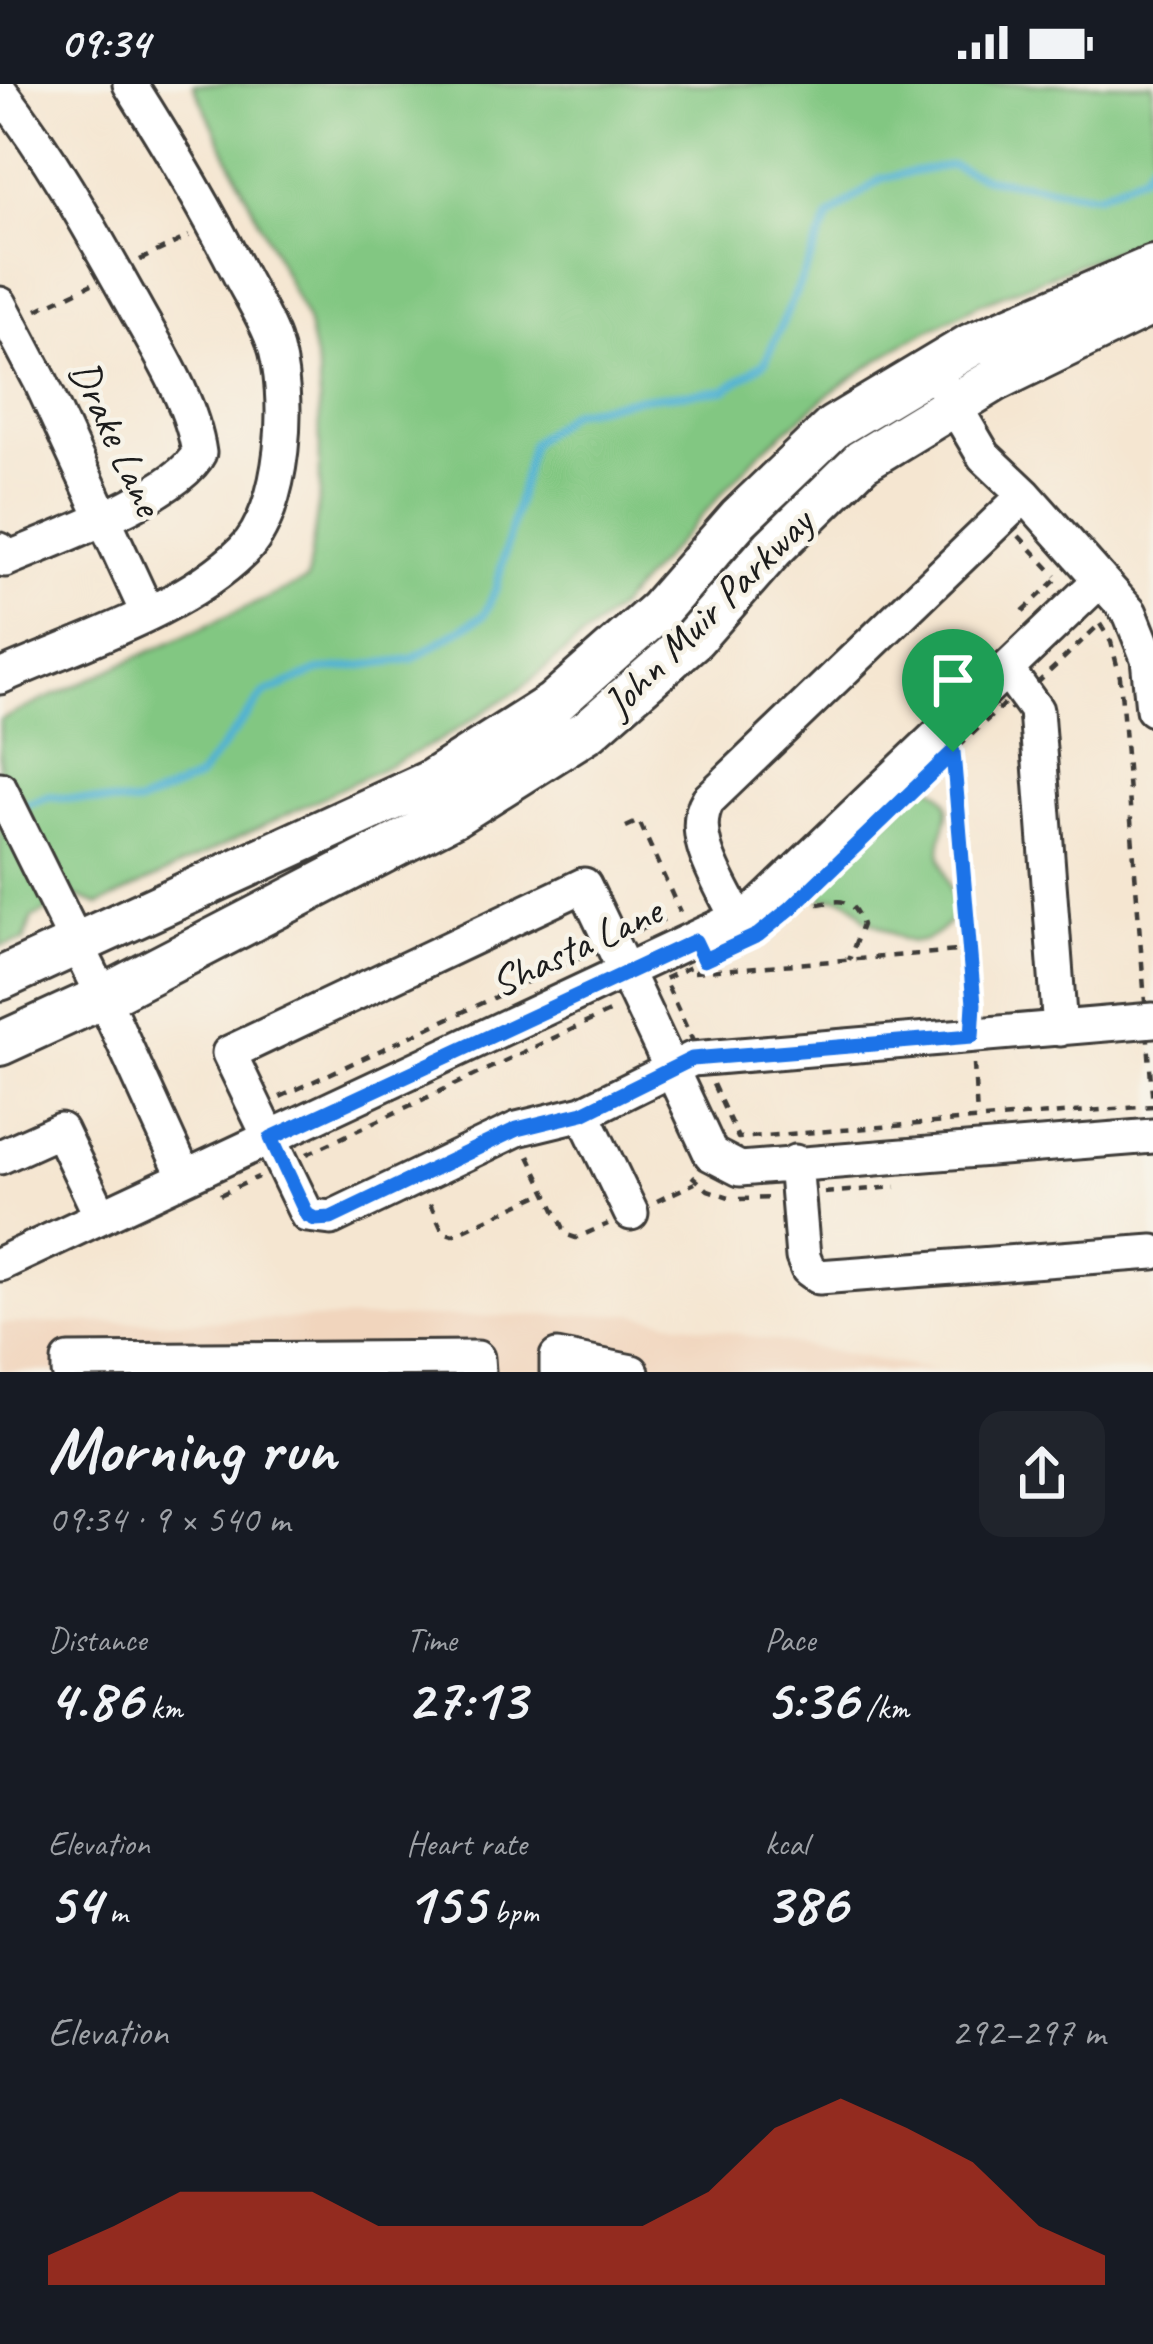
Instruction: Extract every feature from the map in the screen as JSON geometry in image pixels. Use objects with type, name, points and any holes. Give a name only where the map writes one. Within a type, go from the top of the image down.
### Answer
[{"type":"main road","name":"John Muir Parkway","points":[[0,979],[430,782],[553,704],[658,611],[739,518],[834,428],[971,345],[1153,267]]},
{"type":"main road","name":"John Muir Parkway","points":[[0,1044],[104,998],[456,814],[590,730],[694,638],[773,548],[862,461],[994,380],[1153,303]]},
{"type":"street","points":[[0,676],[203,584],[247,548],[269,511],[278,478],[281,396],[274,342],[194,184],[130,84]]},
{"type":"street","points":[[0,92],[82,211],[160,355],[197,437],[199,453],[181,478],[104,517],[5,560],[0,550]]},
{"type":"street","name":"Drake Lane","points":[[0,304],[147,612]]},
{"type":"street","points":[[933,368],[984,456],[1130,614],[1150,658],[1153,709]]},
{"type":"street","points":[[738,920],[699,832],[699,814],[707,800],[1024,495]]},
{"type":"street","name":"Shasta Lane","points":[[0,1264],[738,920],[1017,681],[1100,580]]},
{"type":"street","points":[[1017,681],[1036,710],[1060,1029]]},
{"type":"street","points":[[0,789],[104,998],[184,1175]]},
{"type":"street","points":[[1150,1021],[686,1063],[583,1113],[517,1129],[331,1218],[315,1219],[307,1215],[229,1053],[584,885],[627,974],[686,1063],[712,1154],[740,1169],[1153,1136]]},
{"type":"street","points":[[583,1113],[632,1213]]},
{"type":"street","points":[[0,1157],[60,1130],[101,1216]]},
{"type":"street","points":[[795,1162],[803,1257],[819,1277],[1153,1252]]},
{"type":"street","points":[[557,1372],[557,1357],[632,1372]]},
{"type":"street","points":[[69,1372],[69,1361],[453,1358],[477,1358],[478,1372]]},
{"type":"path","points":[[1100,624],[1111,642],[1120,676],[1153,1106],[738,1138],[686,1063],[664,979],[758,935],[953,752],[1006,702],[1011,708],[1017,681],[1100,624]]},
{"type":"path","points":[[953,752],[974,1004],[977,1118]]},
{"type":"path","points":[[626,827],[639,821],[695,941]]},
{"type":"path","points":[[797,903],[812,906],[843,901],[852,907],[862,926],[850,960]]},
{"type":"path","points":[[674,974],[970,950]]},
{"type":"shaded area","points":[[633,1314],[941,1372],[0,1372],[0,1324]]},
{"type":"green space","points":[[193,84],[1153,84],[1153,235],[979,304],[901,345],[830,393],[758,454],[615,611],[519,690],[437,742],[99,905],[78,897],[32,918],[24,941],[0,946],[0,720],[307,580],[320,493],[319,377],[307,321]]},
{"type":"green space","points":[[926,783],[939,791],[948,808],[940,847],[953,910],[945,928],[914,942],[865,920],[847,900],[821,901],[823,882]]},
{"type":"waterway","points":[[18,807],[50,796],[137,805],[197,779],[264,694],[318,671],[412,659],[484,615],[496,588],[532,443],[571,412],[639,398],[725,390],[765,362],[829,217],[882,178],[951,165],[986,178],[1096,195],[1143,174],[1153,159]]},
{"type":"route","points":[[953,752],[974,1004],[972,1036],[692,1059],[583,1113],[517,1129],[331,1218],[307,1215],[271,1138],[695,941],[704,960],[758,935],[953,752]]}]
